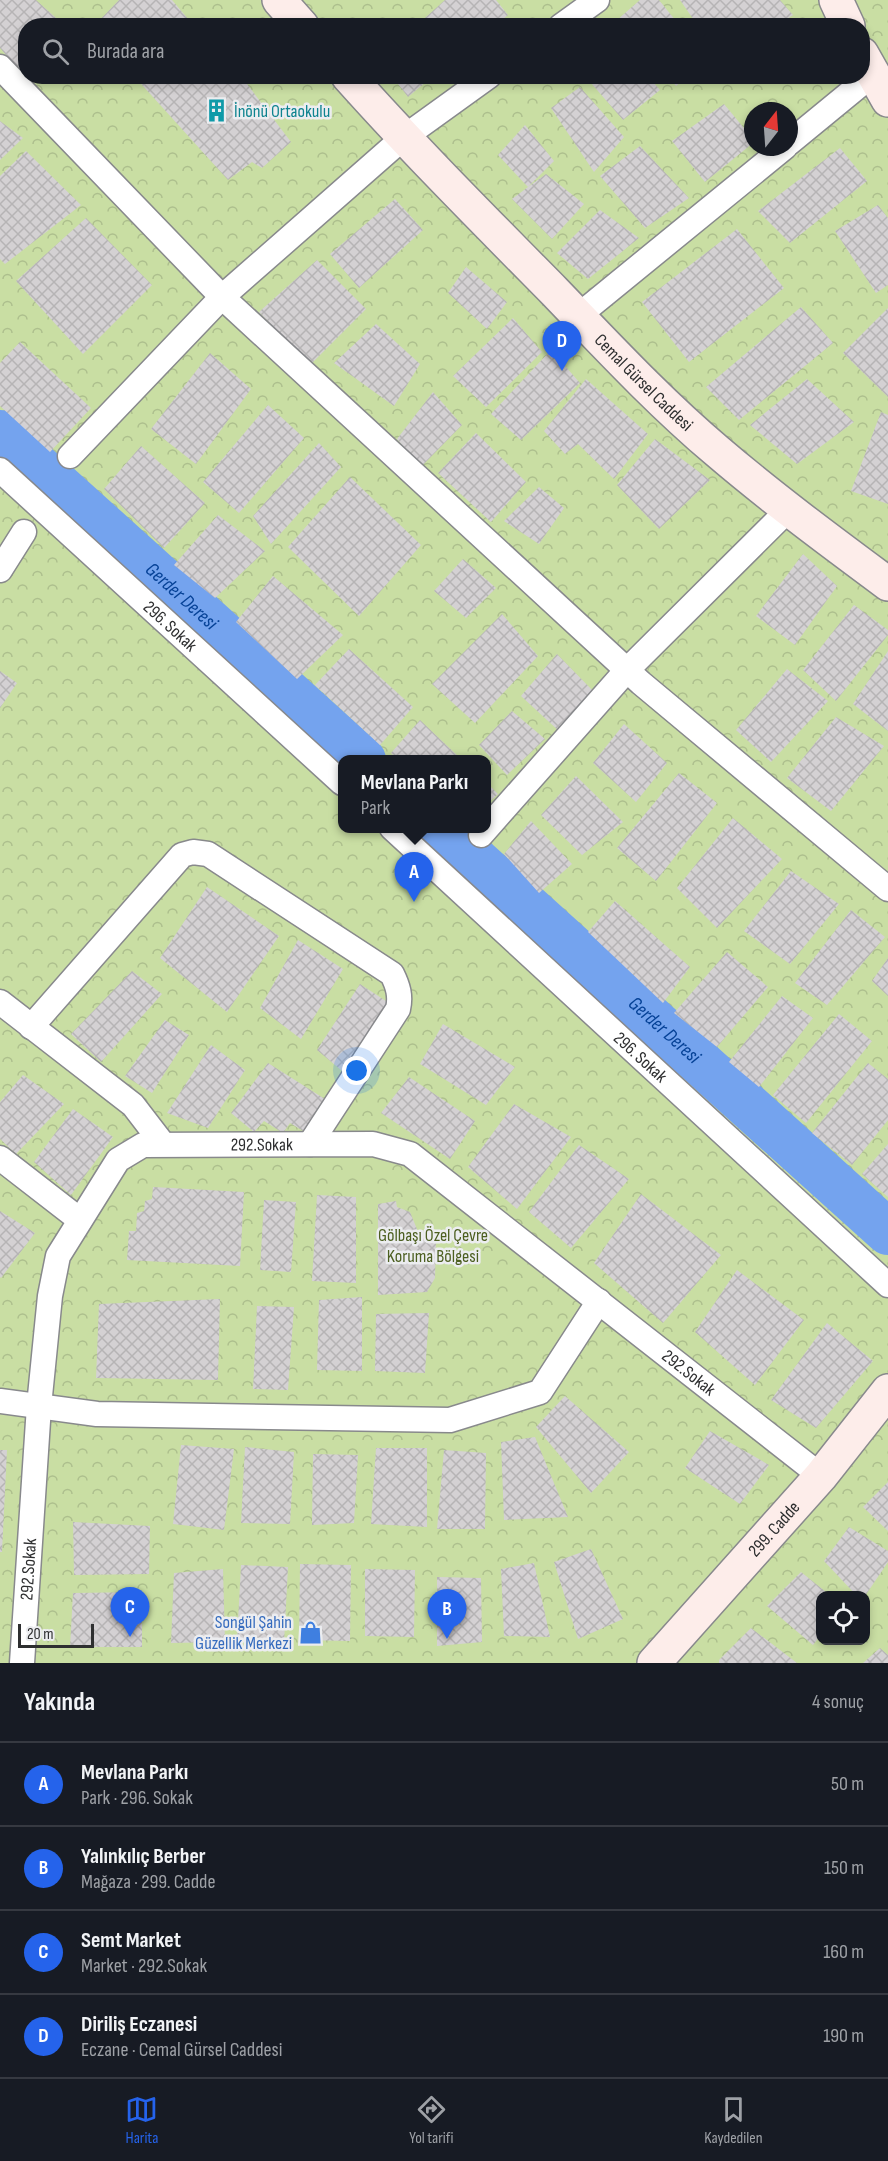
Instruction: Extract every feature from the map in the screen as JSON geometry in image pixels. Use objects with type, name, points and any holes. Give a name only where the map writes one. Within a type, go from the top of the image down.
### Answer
[{"type":"street","points":[[279,0],[295,18]]},
{"type":"street","points":[[572,18],[597,0]]},
{"type":"street","points":[[836,0],[844,18]]},
{"type":"street","points":[[0,67],[222,297],[627,670],[888,890]]},
{"type":"street","name":"Cemal Gürsel Caddesi","points":[[355,84],[403,138],[629,368],[715,449],[788,510],[888,584]]},
{"type":"street","points":[[70,456],[222,297],[403,138],[478,84]]},
{"type":"street","points":[[798,136],[864,84]]},
{"type":"street","points":[[578,316],[773,156]]},
{"type":"street","name":"296. Sokak","points":[[0,470],[338,779]]},
{"type":"street","points":[[491,824],[627,670],[788,510]]},
{"type":"street","points":[[0,570],[24,532]]},
{"type":"street","name":"296. Sokak","points":[[397,833],[888,1285]]},
{"type":"street","points":[[32,1027],[182,855],[193,852],[208,854],[392,974],[398,985],[400,999],[398,1009],[310,1144]]},
{"type":"street","points":[[0,1002],[133,1105],[163,1144]]},
{"type":"street","name":"292.Sokak","points":[[22,1663],[39,1406],[50,1296],[58,1256],[118,1160],[142,1145],[373,1144],[410,1154],[821,1476]]},
{"type":"street","points":[[0,1158],[80,1220]]},
{"type":"street","points":[[0,1401],[97,1414],[450,1420],[540,1392],[599,1301]]},
{"type":"street","name":"299. Cadde","points":[[654,1663],[821,1476],[888,1390]]},
{"type":"green space","name":"Gölbaşı Özel Çevre Koruma Bölgesi","points":[[0,0],[888,0],[888,1663],[0,1663]]},
{"type":"building","points":[[0,0],[36,0],[56,18],[18,18],[18,69],[0,48]]},
{"type":"building","points":[[119,0],[172,0],[187,18],[102,18]]},
{"type":"building","points":[[445,0],[496,0],[508,15],[504,18],[425,18]]},
{"type":"building","points":[[640,0],[659,0],[674,18],[619,18]]},
{"type":"building","points":[[680,0],[780,0],[793,15],[789,18],[692,18]]},
{"type":"building","name":"İnönü Ortaokulu","points":[[141,84],[247,84],[291,142],[262,168],[252,162],[228,180]]},
{"type":"building","points":[[398,84],[423,84],[408,97]]},
{"type":"building","points":[[592,84],[655,84],[660,90],[623,120]]},
{"type":"building","points":[[580,87],[624,137],[594,172],[551,108]]},
{"type":"building","points":[[724,104],[744,128],[744,150],[705,182],[672,141]]},
{"type":"building","points":[[0,121],[23,138],[0,160]]},
{"type":"building","points":[[525,125],[554,161],[528,187],[498,155]]},
{"type":"building","points":[[640,146],[689,198],[645,228],[600,176]]},
{"type":"building","points":[[840,148],[867,181],[790,243],[758,211]]},
{"type":"building","points":[[26,151],[81,205],[5,264],[0,259],[0,176]]},
{"type":"building","points":[[546,174],[584,204],[552,239],[512,199]]},
{"type":"building","points":[[395,199],[423,230],[359,288],[330,254]]},
{"type":"building","points":[[878,205],[888,218],[888,285],[876,293],[835,231]]},
{"type":"building","points":[[600,210],[639,238],[588,279],[557,253]]},
{"type":"building","points":[[86,218],[152,285],[83,354],[16,281]]},
{"type":"building","points":[[737,229],[784,288],[689,362],[642,302]]},
{"type":"building","points":[[317,260],[366,309],[310,365],[259,312]]},
{"type":"building","points":[[466,267],[507,302],[487,329],[448,293]]},
{"type":"building","points":[[801,307],[833,343],[739,420],[706,387]]},
{"type":"building","points":[[888,308],[888,397],[843,353]]},
{"type":"building","points":[[513,318],[542,352],[486,407],[453,376]]},
{"type":"building","points":[[376,324],[420,364],[394,406],[334,363]]},
{"type":"building","points":[[20,342],[91,408],[50,452],[0,406],[0,363]]},
{"type":"building","points":[[551,350],[580,383],[521,440],[491,414]]},
{"type":"building","points":[[210,353],[251,389],[196,464],[151,429]]},
{"type":"building","points":[[586,379],[648,434],[614,479],[578,444],[565,454],[544,431]]},
{"type":"building","points":[[807,379],[854,422],[797,464],[750,425]]},
{"type":"building","points":[[433,392],[462,425],[421,467],[397,439]]},
{"type":"building","points":[[268,405],[304,438],[239,513],[203,482]]},
{"type":"building","points":[[881,412],[888,415],[888,504],[851,491]]},
{"type":"building","points":[[476,433],[526,482],[491,522],[438,473]]},
{"type":"building","points":[[655,439],[710,480],[659,529],[617,485]]},
{"type":"building","points":[[319,443],[341,467],[271,544],[253,516]]},
{"type":"building","points":[[141,446],[205,503],[164,548],[104,489]]},
{"type":"building","points":[[350,477],[421,545],[359,616],[288,547]]},
{"type":"building","points":[[539,487],[564,508],[539,544],[504,521]]},
{"type":"building","points":[[218,515],[265,551],[215,598],[174,565]]},
{"type":"building","points":[[803,554],[837,586],[795,645],[756,616]]},
{"type":"building","points":[[463,559],[496,588],[466,618],[434,591]]},
{"type":"building","points":[[273,576],[343,635],[297,679],[236,622]]},
{"type":"building","points":[[854,605],[888,630],[888,635],[836,701],[803,670]]},
{"type":"building","points":[[502,614],[538,656],[475,723],[432,684]]},
{"type":"building","points":[[349,649],[413,707],[380,745],[315,685]]},
{"type":"building","points":[[888,651],[888,731],[853,704]]},
{"type":"building","points":[[557,654],[596,694],[560,732],[521,696]]},
{"type":"building","points":[[787,669],[828,701],[771,762],[736,730]]},
{"type":"building","points":[[0,671],[17,683],[0,708]]},
{"type":"building","points":[[512,711],[545,739],[507,775],[491,755],[479,745]]},
{"type":"building","points":[[836,717],[884,746],[831,811],[787,778]]},
{"type":"building","points":[[420,720],[457,755],[393,755],[391,753]]},
{"type":"building","points":[[624,724],[667,763],[636,802],[593,763]]},
{"type":"building","points":[[679,773],[717,803],[656,881],[617,848]]},
{"type":"building","points":[[576,776],[623,822],[582,855],[541,815]]},
{"type":"building","points":[[491,787],[498,794],[491,800]]},
{"type":"building","points":[[733,818],[782,859],[717,928],[677,888]]},
{"type":"building","points":[[531,821],[572,864],[539,893],[504,854]]},
{"type":"building","points":[[791,871],[839,904],[790,964],[744,931]]},
{"type":"building","points":[[207,887],[279,936],[227,1012],[160,958]]},
{"type":"building","points":[[615,901],[690,967],[663,1003],[588,932]]},
{"type":"building","points":[[851,910],[885,937],[827,1005],[795,983]]},
{"type":"building","points":[[298,940],[343,969],[301,1039],[260,1008]]},
{"type":"building","points":[[727,952],[768,987],[717,1047],[674,1013]]},
{"type":"building","points":[[888,958],[888,996],[872,981]]},
{"type":"building","points":[[132,971],[162,994],[101,1062],[71,1034]]},
{"type":"building","points":[[360,984],[392,1005],[347,1075],[317,1050]]},
{"type":"building","points":[[782,996],[813,1018],[759,1087],[729,1062]]},
{"type":"building","points":[[839,1014],[872,1041],[806,1123],[773,1095]]},
{"type":"building","points":[[165,1020],[189,1035],[152,1093],[125,1076]]},
{"type":"building","points":[[443,1024],[515,1067],[486,1105],[420,1064]]},
{"type":"building","points":[[211,1045],[245,1070],[208,1128],[167,1113]]},
{"type":"building","points":[[268,1063],[328,1101],[308,1134],[290,1123],[283,1133],[264,1121],[254,1132],[231,1113]]},
{"type":"building","points":[[868,1063],[888,1079],[888,1120],[852,1165],[812,1133]]},
{"type":"building","points":[[23,1075],[64,1104],[16,1154],[0,1139],[0,1102]]},
{"type":"building","points":[[409,1077],[475,1121],[450,1159],[381,1113]]},
{"type":"building","points":[[514,1104],[571,1137],[517,1209],[468,1167]]},
{"type":"building","points":[[73,1109],[113,1137],[71,1195],[34,1162]]},
{"type":"building","points":[[888,1144],[888,1197],[862,1174]]},
{"type":"building","points":[[579,1145],[629,1179],[571,1248],[529,1212]]},
{"type":"building","points":[[153,1187],[244,1192],[240,1266],[127,1260],[129,1231],[136,1231],[137,1213],[144,1211],[145,1201],[152,1199]]},
{"type":"building","points":[[641,1194],[721,1255],[663,1323],[594,1263]]},
{"type":"building","points":[[317,1195],[356,1197],[356,1283],[312,1281]]},
{"type":"building","points":[[264,1200],[296,1202],[291,1272],[260,1270]]},
{"type":"building","points":[[396,1201],[397,1207],[410,1212],[419,1234],[436,1240],[435,1278],[427,1292],[378,1295],[378,1204]]},
{"type":"building","points":[[0,1211],[35,1233],[1,1278],[0,1277]]},
{"type":"building","points":[[737,1270],[804,1320],[755,1385],[695,1332]]},
{"type":"building","points":[[362,1297],[362,1371],[317,1370],[319,1300]]},
{"type":"building","points":[[220,1299],[218,1380],[96,1378],[99,1304]]},
{"type":"building","points":[[257,1306],[294,1307],[288,1390],[253,1389]]},
{"type":"building","points":[[429,1313],[425,1373],[375,1371],[376,1314]]},
{"type":"building","points":[[827,1323],[873,1361],[816,1428],[771,1400]]},
{"type":"building","points":[[565,1396],[629,1452],[591,1493],[536,1427]]},
{"type":"building","points":[[710,1431],[769,1465],[740,1504],[685,1468]]},
{"type":"building","points":[[535,1437],[568,1517],[504,1520],[501,1442]]},
{"type":"building","points":[[181,1445],[234,1449],[224,1530],[173,1524]]},
{"type":"building","points":[[245,1447],[294,1452],[290,1524],[241,1523]]},
{"type":"building","points":[[376,1448],[427,1448],[427,1527],[371,1524]]},
{"type":"building","points":[[0,1450],[7,1450],[2,1552],[0,1552]]},
{"type":"building","points":[[444,1450],[486,1453],[485,1529],[437,1529]]},
{"type":"building","points":[[313,1454],[358,1455],[354,1523],[312,1525]]},
{"type":"building","points":[[888,1482],[888,1531],[863,1507]]},
{"type":"building","points":[[73,1522],[150,1526],[149,1574],[74,1575]]},
{"type":"building","points":[[849,1527],[888,1551],[888,1562],[868,1591],[852,1591],[824,1561]]},
{"type":"building","points":[[591,1549],[623,1619],[578,1639],[554,1562]]},
{"type":"building","points":[[534,1563],[550,1637],[504,1636],[501,1569]]},
{"type":"building","points":[[300,1564],[351,1565],[350,1641],[299,1640]]},
{"type":"building","points":[[241,1565],[288,1567],[284,1643],[237,1640]]},
{"type":"building","points":[[223,1569],[225,1642],[171,1643],[174,1573]]},
{"type":"building","points":[[365,1569],[415,1570],[414,1637],[365,1636]]},
{"type":"building","points":[[801,1572],[825,1591],[816,1591],[816,1641],[813,1645],[767,1606]]},
{"type":"building","points":[[437,1577],[481,1578],[482,1642],[437,1646]]},
{"type":"building","points":[[142,1592],[142,1647],[70,1647],[73,1593]]},
{"type":"building","points":[[751,1628],[797,1663],[719,1663],[719,1660]]},
{"type":"building","points":[[880,1648],[888,1655],[888,1663],[863,1663]]},
{"type":"waterway","name":"Gerder Deresi","points":[[0,433],[357,755]]},
{"type":"waterway","name":"Gerder Deresi","points":[[446,833],[888,1232]]},
{"type":"place","name":"İnönü Ortaokulu","points":[[216,111]]},
{"type":"place","name":"Diriliş Eczanesi","points":[[562,371]]},
{"type":"place","name":"Mevlana Parkı","points":[[414,902]]},
{"type":"place","name":"Songül Şahin Güzellik Merkezi","points":[[310,1632]]},
{"type":"place","name":"Semt Market","points":[[130,1637]]},
{"type":"place","name":"Yalınkılıç Berber","points":[[447,1639]]}]
